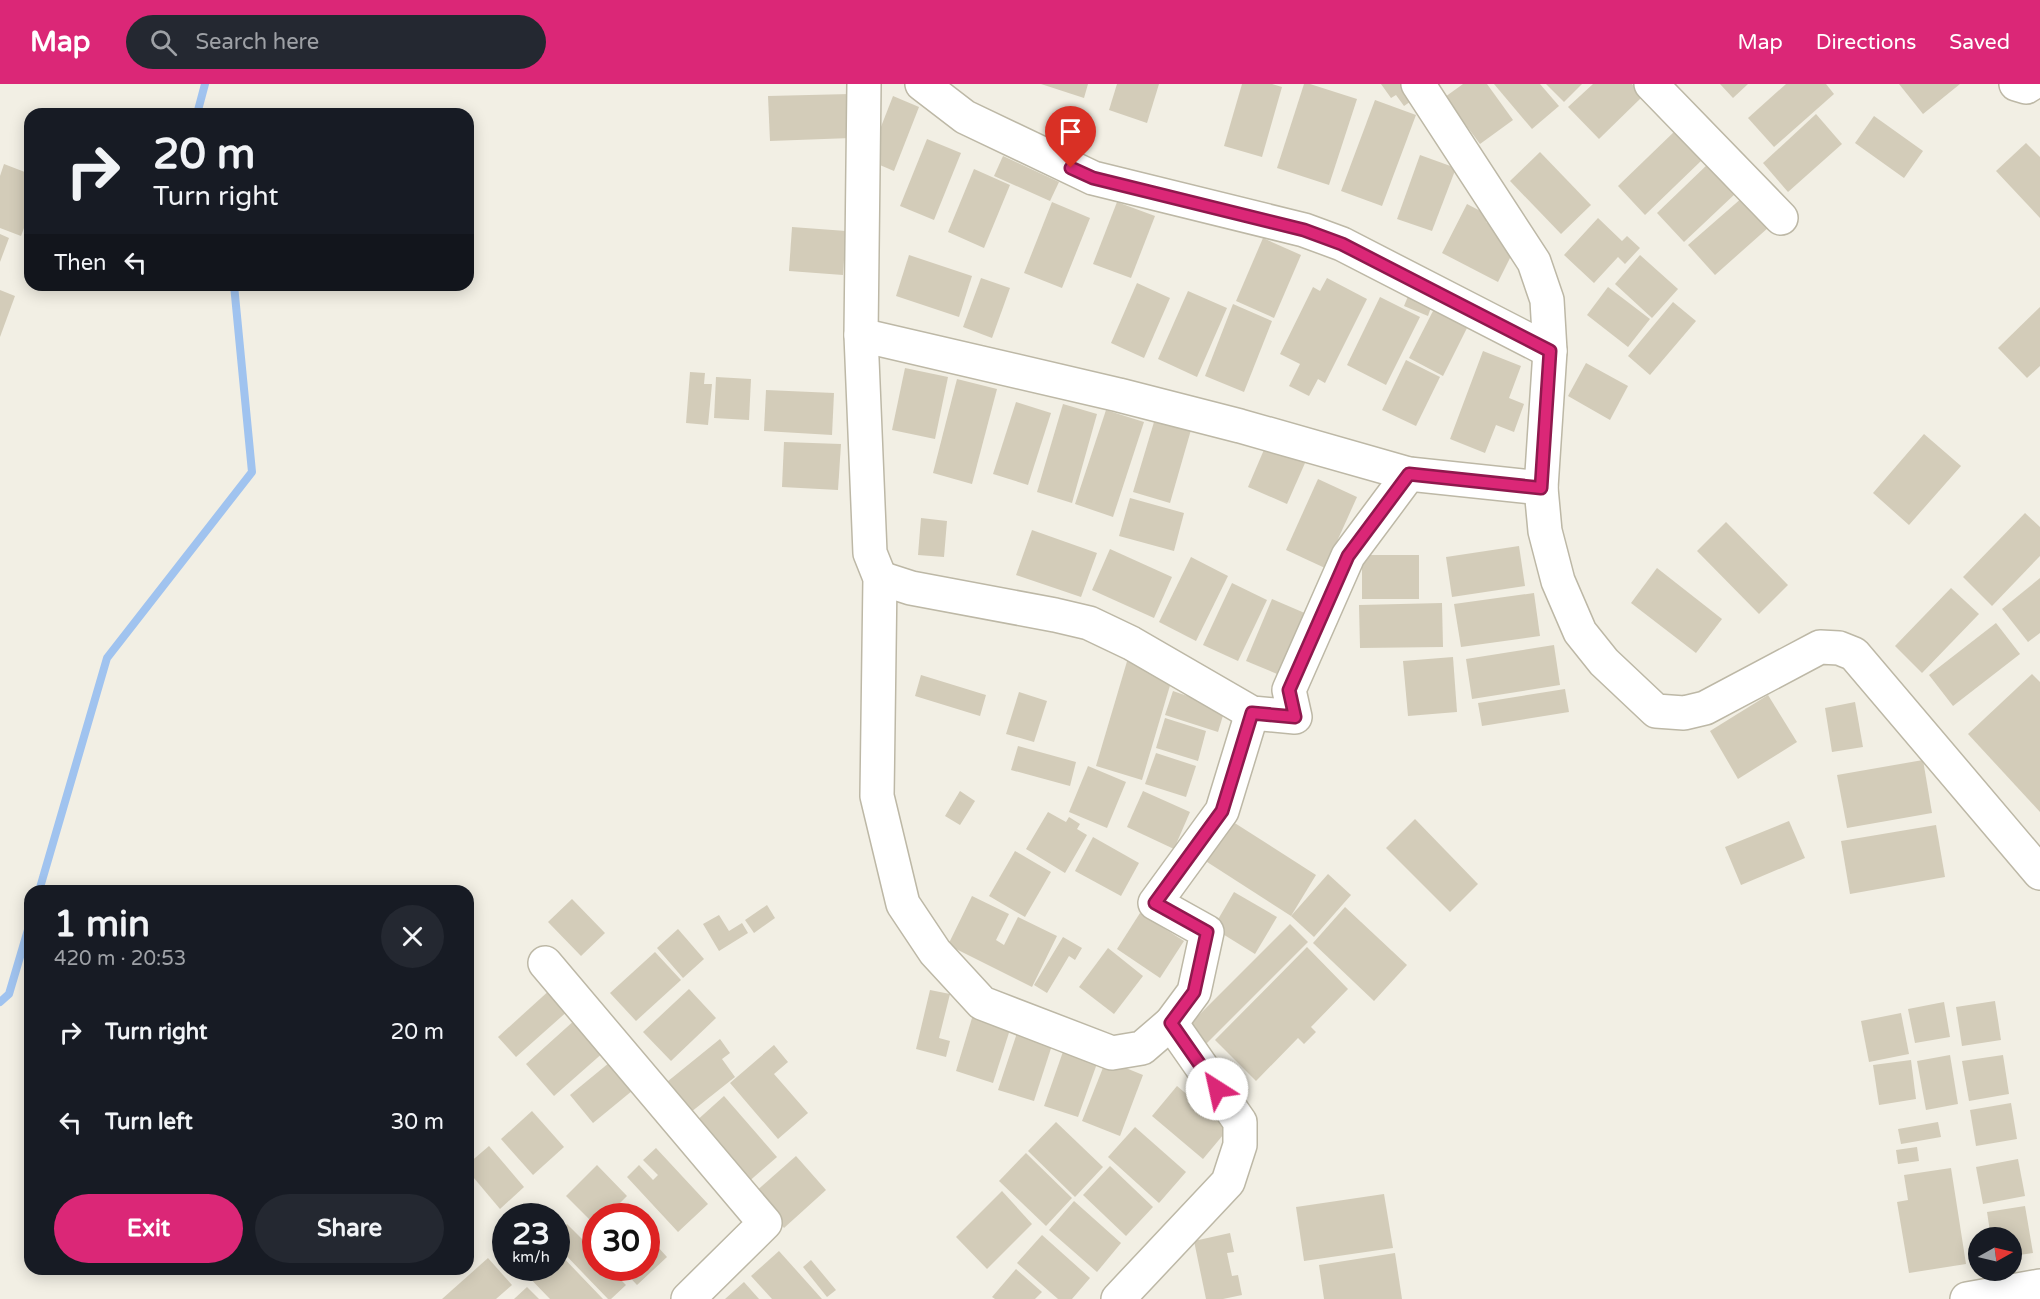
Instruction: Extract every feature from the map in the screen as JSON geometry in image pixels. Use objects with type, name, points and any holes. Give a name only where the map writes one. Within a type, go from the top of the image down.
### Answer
[{"type":"street","points":[[864,84],[861,335],[870,553],[880,578],[877,796],[903,904],[935,952],[982,1002],[1112,1053],[1142,1048],[1171,1023],[1194,992],[1207,932],[1155,903],[1222,811],[1252,713]]},
{"type":"street","points":[[922,84],[965,117],[1093,178],[1304,230],[1342,244],[1550,351]]},
{"type":"street","points":[[1418,84],[1534,262],[1547,300],[1550,351],[1541,488],[1545,531],[1558,581],[1580,632],[1604,662],[1656,711],[1684,712],[1705,708],[1820,647],[1839,648],[1854,654],[2040,873]]},
{"type":"street","points":[[1651,84],[1780,218]]},
{"type":"street","points":[[2016,84],[2026,87],[2031,84]]},
{"type":"street","points":[[861,335],[1218,420],[1409,474],[1541,488]]},
{"type":"street","points":[[880,578],[911,588],[1055,615],[1089,624],[1131,642],[1252,713],[1295,717],[1289,690],[1348,556],[1409,474]]},
{"type":"street","points":[[546,963],[765,1223],[688,1299]]},
{"type":"street","points":[[1118,1299],[1228,1182],[1240,1145],[1240,1122],[1171,1023]]},
{"type":"street","points":[[1967,1299],[2040,1286]]},
{"type":"building","points":[[1041,84],[1088,84],[1084,98]]},
{"type":"building","points":[[1117,84],[1159,84],[1147,123],[1109,110]]},
{"type":"building","points":[[1242,84],[1272,84],[1282,87],[1262,157],[1224,146]]},
{"type":"building","points":[[1304,84],[1357,99],[1329,185],[1277,168]]},
{"type":"building","points":[[1381,84],[1408,84],[1417,97],[1404,106],[1396,95],[1391,98]]},
{"type":"building","points":[[1463,84],[1487,84],[1513,120],[1480,144],[1445,97]]},
{"type":"building","points":[[1494,84],[1540,84],[1559,106],[1532,129]]},
{"type":"building","points":[[1546,84],[1582,84],[1564,102]]},
{"type":"building","points":[[1593,84],[1632,84],[1643,96],[1599,139],[1568,107]]},
{"type":"building","points":[[1720,84],[1748,84],[1733,98]]},
{"type":"building","points":[[1786,84],[1826,84],[1834,94],[1774,147],[1748,118]]},
{"type":"building","points":[[1899,84],[1960,84],[1923,114]]},
{"type":"building","points":[[850,94],[851,138],[770,141],[768,96]]},
{"type":"building","points":[[893,96],[919,107],[894,171],[868,160]]},
{"type":"building","points":[[1375,100],[1416,115],[1382,206],[1341,191]]},
{"type":"building","points":[[1816,114],[1842,144],[1788,192],[1763,163]]},
{"type":"building","points":[[1874,116],[1923,151],[1904,178],[1855,143]]},
{"type":"building","points":[[1676,130],[1703,159],[1645,215],[1618,186]]},
{"type":"building","points":[[927,139],[961,153],[934,220],[900,206]]},
{"type":"building","points":[[2026,143],[2040,157],[2040,218],[1996,171]]},
{"type":"building","points":[[1540,152],[1591,205],[1561,234],[1510,181]]},
{"type":"building","points":[[1420,155],[1456,168],[1432,231],[1397,219]]},
{"type":"building","points":[[1003,156],[1059,182],[1050,201],[994,176]]},
{"type":"building","points":[[1709,163],[1736,193],[1684,242],[1657,213]]},
{"type":"building","points":[[4,164],[24,172],[24,228],[21,236],[0,228],[0,176]]},
{"type":"building","points":[[974,169],[1010,185],[984,248],[948,232]]},
{"type":"building","points":[[1743,197],[1769,227],[1715,275],[1688,245]]},
{"type":"building","points":[[1052,202],[1090,218],[1062,288],[1024,273]]},
{"type":"building","points":[[1117,202],[1155,216],[1131,278],[1093,264]]},
{"type":"building","points":[[1467,204],[1490,216],[1486,222],[1504,232],[1500,240],[1515,248],[1498,282],[1442,253]]},
{"type":"building","points":[[1598,218],[1622,241],[1627,236],[1640,248],[1625,264],[1618,257],[1594,283],[1564,255]]},
{"type":"building","points":[[792,227],[846,231],[843,275],[789,271]]},
{"type":"building","points":[[0,234],[9,238],[0,262]]},
{"type":"building","points":[[1263,238],[1301,255],[1274,318],[1236,301]]},
{"type":"building","points":[[909,255],[972,276],[959,317],[896,296]]},
{"type":"building","points":[[1640,255],[1678,289],[1652,318],[1615,284]]},
{"type":"building","points":[[981,278],[1010,288],[992,338],[963,327]]},
{"type":"building","points":[[1327,278],[1367,299],[1325,383],[1318,379],[1309,396],[1289,386],[1300,364],[1280,354],[1313,287],[1320,291]]},
{"type":"building","points":[[1137,283],[1170,298],[1144,358],[1111,343]]},
{"type":"building","points":[[1608,287],[1650,319],[1628,347],[1587,315]]},
{"type":"building","points":[[1411,289],[1434,299],[1428,316],[1404,306]]},
{"type":"building","points":[[0,290],[15,296],[0,337]]},
{"type":"building","points":[[1188,291],[1227,308],[1197,377],[1158,359]]},
{"type":"building","points":[[1380,297],[1420,317],[1386,385],[1347,365]]},
{"type":"building","points":[[1673,302],[1696,321],[1650,375],[1628,356]]},
{"type":"building","points":[[1233,304],[1272,321],[1244,392],[1205,376]]},
{"type":"building","points":[[2040,307],[2040,366],[2027,378],[1998,348]]},
{"type":"building","points":[[1434,309],[1468,326],[1443,376],[1409,358]]},
{"type":"building","points":[[1483,351],[1521,366],[1509,398],[1524,404],[1514,432],[1496,425],[1485,453],[1450,439]]},
{"type":"building","points":[[1406,360],[1440,377],[1416,426],[1382,410]]},
{"type":"building","points":[[1586,363],[1628,386],[1610,420],[1568,396]]},
{"type":"building","points":[[905,368],[948,377],[935,439],[892,430]]},
{"type":"building","points":[[690,372],[705,373],[704,384],[712,384],[708,425],[686,423]]},
{"type":"building","points":[[716,377],[751,379],[749,420],[714,418]]},
{"type":"building","points":[[957,379],[997,389],[972,484],[933,473]]},
{"type":"building","points":[[766,390],[834,393],[832,435],[764,431]]},
{"type":"building","points":[[1016,402],[1051,413],[1028,485],[993,474]]},
{"type":"building","points":[[1063,404],[1097,414],[1072,503],[1037,492]]},
{"type":"building","points":[[1106,410],[1144,422],[1113,517],[1075,504]]},
{"type":"building","points":[[1157,412],[1193,423],[1170,503],[1133,492]]},
{"type":"building","points":[[1924,434],[1961,466],[1909,525],[1873,493]]},
{"type":"building","points":[[784,442],[841,444],[838,490],[782,487]]},
{"type":"building","points":[[1266,445],[1305,463],[1287,504],[1248,487]]},
{"type":"building","points":[[1318,479],[1357,497],[1325,568],[1286,550]]},
{"type":"building","points":[[1130,498],[1184,513],[1174,551],[1119,536]]},
{"type":"building","points":[[2025,513],[2040,527],[2040,556],[1992,606],[1963,577]]},
{"type":"building","points":[[921,518],[947,521],[944,557],[918,555]]},
{"type":"building","points":[[1726,522],[1788,585],[1759,614],[1697,551]]},
{"type":"building","points":[[1032,530],[1097,553],[1081,597],[1016,575]]},
{"type":"building","points":[[1519,546],[1525,586],[1452,597],[1446,557]]},
{"type":"building","points":[[1110,549],[1172,577],[1154,618],[1092,590]]},
{"type":"building","points":[[1362,555],[1419,555],[1419,599],[1362,599]]},
{"type":"building","points":[[1191,557],[1228,576],[1196,641],[1159,622]]},
{"type":"building","points":[[1657,568],[1722,619],[1696,653],[1631,603]]},
{"type":"building","points":[[2040,578],[2040,633],[2028,642],[2002,609]]},
{"type":"building","points":[[1232,583],[1267,600],[1238,661],[1203,645]]},
{"type":"building","points":[[1951,588],[1979,614],[1922,673],[1895,646]]},
{"type":"building","points":[[1534,593],[1540,636],[1461,647],[1454,604]]},
{"type":"building","points":[[1272,599],[1307,614],[1282,676],[1246,661]]},
{"type":"building","points":[[1442,603],[1443,647],[1360,648],[1359,605]]},
{"type":"building","points":[[1996,623],[2020,654],[1953,706],[1929,675]]},
{"type":"building","points":[[1554,645],[1560,685],[1472,699],[1466,659]]},
{"type":"building","points":[[1453,657],[1457,712],[1408,716],[1403,661]]},
{"type":"building","points":[[1128,658],[1174,672],[1142,780],[1096,766]]},
{"type":"building","points":[[2032,674],[2040,682],[2040,812],[1968,734]]},
{"type":"building","points":[[921,675],[986,695],[980,716],[915,696]]},
{"type":"building","points":[[1565,689],[1569,712],[1482,726],[1478,703]]},
{"type":"building","points":[[1173,691],[1225,709],[1218,732],[1165,715]]},
{"type":"building","points":[[1019,692],[1047,701],[1034,742],[1006,734]]},
{"type":"building","points":[[1768,695],[1797,742],[1738,779],[1710,731]]},
{"type":"building","points":[[1855,702],[1863,747],[1832,752],[1825,708]]},
{"type":"building","points":[[1165,718],[1206,731],[1198,761],[1156,748]]},
{"type":"building","points":[[1018,746],[1076,762],[1070,786],[1011,770]]},
{"type":"building","points":[[1156,753],[1196,766],[1186,797],[1145,784]]},
{"type":"building","points":[[1923,760],[1932,813],[1847,828],[1837,775]]},
{"type":"building","points":[[1088,766],[1126,782],[1107,828],[1069,812]]},
{"type":"building","points":[[960,791],[975,801],[960,825],[945,816]]},
{"type":"building","points":[[1143,791],[1190,812],[1174,849],[1127,827]]},
{"type":"building","points":[[1048,812],[1066,822],[1069,817],[1080,824],[1077,829],[1087,835],[1065,873],[1026,849]]},
{"type":"building","points":[[1415,819],[1478,884],[1450,912],[1386,848]]},
{"type":"building","points":[[1230,820],[1316,875],[1291,916],[1204,860]]},
{"type":"building","points":[[1789,821],[1805,858],[1741,885],[1725,847]]},
{"type":"building","points":[[1936,825],[1945,877],[1850,894],[1841,841]]},
{"type":"building","points":[[1093,837],[1139,863],[1121,896],[1075,871]]},
{"type":"building","points":[[1015,851],[1051,872],[1025,917],[989,896]]},
{"type":"building","points":[[1328,874],[1351,895],[1314,937],[1291,916]]},
{"type":"building","points":[[1234,892],[1277,917],[1255,954],[1213,928]]},
{"type":"building","points":[[972,896],[1009,914],[996,940],[1004,945],[1018,917],[1057,936],[1032,987],[948,945]]},
{"type":"building","points":[[572,899],[605,933],[581,956],[548,922]]},
{"type":"building","points":[[767,905],[775,918],[754,933],[745,920]]},
{"type":"building","points":[[1345,907],[1407,965],[1374,1001],[1313,943]]},
{"type":"building","points":[[1140,913],[1184,941],[1160,978],[1117,949]]},
{"type":"building","points":[[719,915],[729,931],[742,923],[748,933],[719,951],[703,924]]},
{"type":"building","points":[[1290,924],[1308,942],[1206,1044],[1188,1026]]},
{"type":"building","points":[[678,929],[704,959],[683,978],[657,948]]},
{"type":"building","points":[[1063,937],[1082,948],[1075,960],[1069,956],[1047,993],[1034,985]]},
{"type":"building","points":[[1307,947],[1348,989],[1311,1027],[1316,1032],[1304,1044],[1298,1038],[1256,1081],[1215,1040]]},
{"type":"building","points":[[1108,948],[1143,976],[1114,1014],[1079,987]]},
{"type":"building","points":[[655,952],[681,980],[636,1021],[610,993]]},
{"type":"building","points":[[552,988],[570,1009],[516,1057],[498,1037]]},
{"type":"building","points":[[689,989],[716,1018],[671,1061],[643,1032]]},
{"type":"building","points":[[930,990],[950,994],[939,1038],[950,1041],[946,1057],[916,1049]]},
{"type":"building","points":[[1995,1001],[2001,1040],[1962,1046],[1956,1007]]},
{"type":"building","points":[[1944,1002],[1950,1037],[1915,1043],[1908,1009]]},
{"type":"building","points":[[975,1008],[1013,1020],[993,1083],[956,1071]]},
{"type":"building","points":[[1901,1013],[1909,1054],[1869,1062],[1861,1021]]},
{"type":"building","points":[[576,1019],[605,1051],[554,1096],[526,1064]]},
{"type":"building","points":[[1019,1027],[1054,1039],[1034,1101],[998,1090]]},
{"type":"building","points":[[720,1039],[730,1053],[722,1059],[735,1077],[686,1116],[662,1086]]},
{"type":"building","points":[[1066,1043],[1100,1055],[1078,1117],[1044,1106]]},
{"type":"building","points":[[774,1045],[788,1062],[774,1074],[808,1113],[778,1139],[730,1083]]},
{"type":"building","points":[[1950,1055],[1958,1104],[1926,1110],[1917,1061]]},
{"type":"building","points":[[2003,1055],[2009,1094],[1969,1101],[1962,1061]]},
{"type":"building","points":[[615,1058],[638,1086],[593,1123],[570,1095]]},
{"type":"building","points":[[1106,1060],[1143,1075],[1120,1136],[1082,1121]]},
{"type":"building","points":[[1911,1060],[1916,1099],[1879,1105],[1873,1065]]},
{"type":"building","points":[[1177,1086],[1228,1129],[1203,1159],[1152,1116]]},
{"type":"building","points":[[724,1096],[777,1157],[746,1184],[694,1123]]},
{"type":"building","points":[[2011,1103],[2017,1139],[1976,1146],[1970,1110]]},
{"type":"building","points":[[532,1111],[564,1147],[533,1175],[501,1139]]},
{"type":"building","points":[[1056,1122],[1103,1167],[1075,1197],[1028,1151]]},
{"type":"building","points":[[1938,1122],[1941,1137],[1901,1144],[1898,1129]]},
{"type":"building","points":[[1135,1127],[1186,1172],[1159,1203],[1108,1157]]},
{"type":"building","points":[[489,1146],[524,1187],[507,1203],[495,1203],[474,1178],[474,1159]]},
{"type":"building","points":[[1917,1147],[1919,1161],[1898,1164],[1896,1150]]},
{"type":"building","points":[[656,1148],[708,1204],[678,1232],[660,1213],[660,1203],[651,1203],[627,1177],[639,1165],[653,1180],[658,1175],[643,1160]]},
{"type":"building","points":[[1026,1153],[1072,1198],[1046,1226],[999,1181]]},
{"type":"building","points":[[796,1156],[826,1190],[784,1228],[754,1193]]},
{"type":"building","points":[[2018,1159],[2025,1196],[1983,1204],[1976,1167]]},
{"type":"building","points":[[597,1165],[627,1196],[620,1203],[582,1203],[582,1212],[566,1196]]},
{"type":"building","points":[[1110,1166],[1153,1207],[1126,1236],[1083,1195]]},
{"type":"building","points":[[1951,1168],[1966,1264],[1909,1273],[1897,1202],[1908,1200],[1904,1175]]},
{"type":"building","points":[[1002,1191],[1032,1224],[987,1269],[956,1237]]},
{"type":"building","points":[[1384,1194],[1393,1248],[1304,1261],[1296,1207]]},
{"type":"building","points":[[1074,1201],[1121,1243],[1097,1272],[1049,1230]]},
{"type":"building","points":[[2025,1206],[2033,1253],[2022,1255],[2022,1227],[1989,1227],[1987,1212]]},
{"type":"building","points":[[570,1227],[582,1239],[582,1272],[570,1260]]},
{"type":"building","points":[[1230,1233],[1234,1252],[1227,1253],[1232,1276],[1238,1275],[1242,1295],[1223,1299],[1206,1299],[1194,1241]]},
{"type":"building","points":[[1042,1235],[1090,1278],[1072,1299],[1058,1299],[1017,1263]]},
{"type":"building","points":[[660,1249],[667,1257],[660,1264]]},
{"type":"building","points":[[779,1251],[822,1299],[772,1299],[751,1276]]},
{"type":"building","points":[[1395,1253],[1402,1299],[1324,1299],[1319,1265]]},
{"type":"building","points":[[488,1258],[492,1262],[492,1281],[508,1281],[512,1285],[496,1299],[442,1299],[469,1275],[474,1275],[474,1270]]},
{"type":"building","points":[[811,1260],[836,1290],[827,1297],[803,1267]]},
{"type":"building","points":[[570,1265],[582,1277],[582,1281],[586,1281],[603,1299],[550,1299],[533,1281],[570,1281]]},
{"type":"building","points":[[1016,1269],[1042,1292],[1035,1299],[995,1299],[992,1297]]},
{"type":"building","points":[[591,1281],[622,1281],[626,1285],[611,1299],[608,1299]]},
{"type":"building","points":[[744,1282],[759,1299],[725,1299]]},
{"type":"building","points":[[527,1287],[539,1299],[514,1299]]},
{"type":"waterway","points":[[199,108],[205,84]]},
{"type":"waterway","points":[[41,885],[107,658],[252,472],[235,291]]},
{"type":"waterway","points":[[0,1002],[9,994],[24,943]]},
{"type":"route","points":[[1071,168],[1093,178],[1304,230],[1342,244],[1550,351],[1541,488],[1409,474],[1348,556],[1289,690],[1295,717],[1252,713],[1222,811],[1155,903],[1207,932],[1194,992],[1171,1023],[1217,1089]]}]
